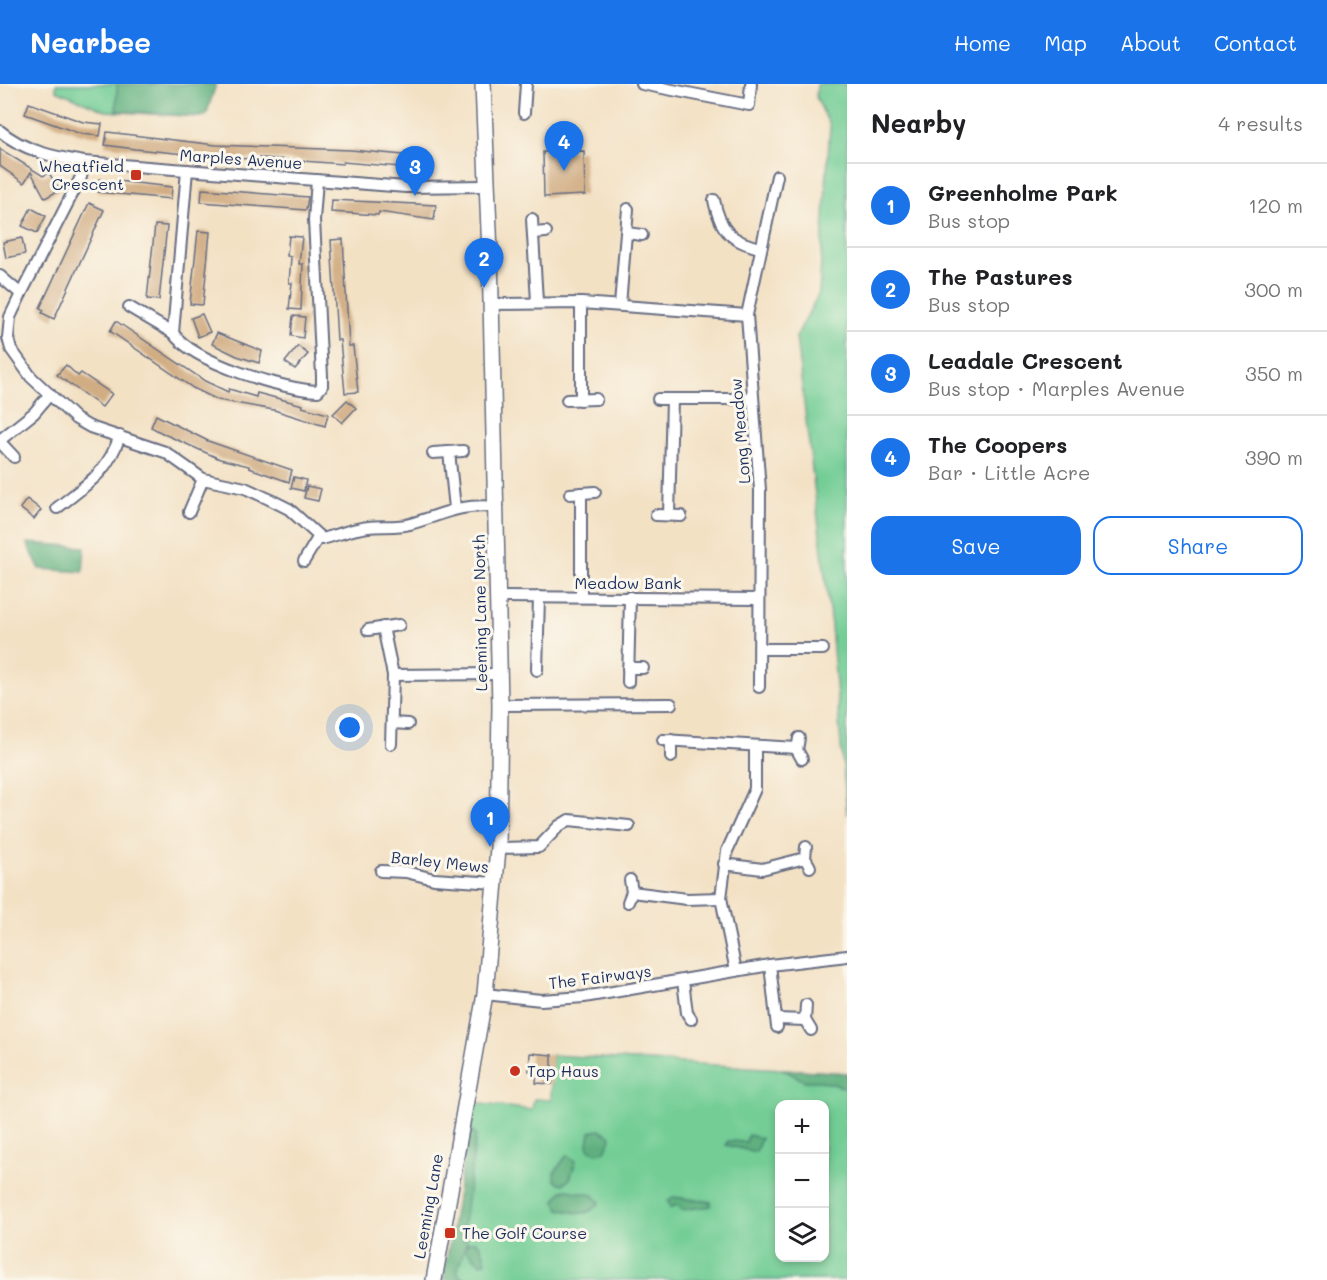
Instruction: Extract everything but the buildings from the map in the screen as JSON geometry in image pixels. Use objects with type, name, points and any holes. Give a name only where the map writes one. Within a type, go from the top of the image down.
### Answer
[{"type":"highway","name":"Leeming Lane North","points":[[458,1138],[485,993],[498,848],[500,705],[491,304],[483,84]]},
{"type":"highway","name":"Leeming Lane","points":[[434,1280],[458,1138]]},
{"type":"street","points":[[524,113],[526,84]]},
{"type":"street","points":[[642,84],[749,105],[751,84]]},
{"type":"street","name":"Marples Avenue","points":[[0,131],[26,147],[51,156],[84,162],[406,187],[487,186]]},
{"type":"street","points":[[84,162],[81,177],[4,329],[10,350],[16,360],[76,419],[90,427],[165,452],[203,479],[245,488],[290,509],[322,538],[347,530],[371,526],[393,528],[454,508],[496,507]]},
{"type":"street","points":[[187,170],[171,326],[173,333],[178,341],[228,368],[318,391],[322,386],[322,376],[314,220],[317,180]]},
{"type":"street","name":"Long Meadow","points":[[759,687],[760,490],[747,315],[777,176]]},
{"type":"street","points":[[714,200],[724,230],[734,240],[761,248]]},
{"type":"street","points":[[620,305],[628,209]]},
{"type":"street","points":[[532,219],[537,302]]},
{"type":"street","points":[[533,233],[546,232]]},
{"type":"street","points":[[627,233],[642,235]]},
{"type":"street","points":[[0,276],[21,294]]},
{"type":"street","points":[[491,304],[581,303],[747,315]]},
{"type":"street","points":[[581,303],[581,400]]},
{"type":"street","points":[[129,307],[173,333]]},
{"type":"street","points":[[14,458],[0,441],[34,413],[50,394]]},
{"type":"street","points":[[567,400],[596,399]]},
{"type":"street","points":[[658,399],[753,399]]},
{"type":"street","points":[[669,515],[672,399]]},
{"type":"street","points":[[57,508],[103,471],[112,460],[120,436]]},
{"type":"street","points":[[433,453],[463,451]]},
{"type":"street","points":[[449,452],[454,508]]},
{"type":"street","points":[[189,512],[203,479]]},
{"type":"street","points":[[570,494],[595,492]]},
{"type":"street","points":[[581,493],[581,597]]},
{"type":"street","points":[[656,515],[681,516]]},
{"type":"street","points":[[304,561],[318,536]]},
{"type":"street","name":"Meadow Bank","points":[[497,597],[759,599]]},
{"type":"street","points":[[537,670],[539,597]]},
{"type":"street","points":[[628,681],[630,597]]},
{"type":"street","points":[[368,630],[399,625]]},
{"type":"street","points":[[383,627],[393,675],[391,744]]},
{"type":"street","points":[[760,650],[818,649],[813,637]]},
{"type":"street","points":[[628,668],[643,668]]},
{"type":"street","points":[[393,675],[499,674]]},
{"type":"street","points":[[500,705],[671,704]]},
{"type":"street","points":[[392,723],[408,724]]},
{"type":"street","points":[[670,757],[667,740],[799,748]]},
{"type":"street","points":[[736,971],[721,898],[724,864],[733,836],[755,789],[755,746]]},
{"type":"street","points":[[615,825],[617,812]]},
{"type":"street","points":[[498,848],[539,847],[559,826],[569,820],[629,826]]},
{"type":"street","points":[[724,864],[762,869],[807,857]]},
{"type":"street","name":"Barley Mews","points":[[381,871],[406,872],[434,879],[496,883]]},
{"type":"street","points":[[630,880],[630,897],[721,898]]},
{"type":"street","name":"The Fairways","points":[[485,993],[541,1000],[563,999],[770,965],[847,956]]},
{"type":"street","points":[[770,965],[777,1023],[805,1020]]},
{"type":"street","points":[[683,981],[687,1013],[691,1019]]},
{"type":"street","points":[[806,1005],[805,1020],[811,1030]]},
{"type":"green space","points":[[56,84],[216,84],[206,115],[201,117],[105,111],[56,90]]},
{"type":"green space","points":[[117,84],[216,84],[206,115],[201,117],[116,111]]},
{"type":"green space","points":[[817,84],[847,84],[847,815],[831,626],[796,337],[819,293],[830,126],[816,97]]},
{"type":"green space","points":[[27,543],[85,547],[83,572],[40,569]]},
{"type":"green space","points":[[552,1055],[847,1073],[847,1280],[470,1280],[448,1275],[474,1103],[532,1110],[534,1099],[551,1100]]},
{"type":"green space","points":[[782,1069],[847,1073],[847,1088],[821,1081],[805,1081]]},
{"type":"green space","points":[[471,1130],[476,1134],[463,1230],[467,1241],[457,1272],[462,1278],[488,1280],[443,1280],[468,1133]]},
{"type":"green space","points":[[600,1130],[610,1135],[611,1139],[605,1151],[597,1153],[590,1150],[588,1145],[590,1132]]},
{"type":"green space","points":[[748,1135],[761,1138],[756,1152],[726,1145],[728,1141],[746,1142]]},
{"type":"green space","points":[[567,1155],[576,1161],[570,1179],[563,1184],[555,1181],[554,1173]]},
{"type":"green space","points":[[562,1191],[593,1195],[600,1202],[591,1210],[581,1213],[559,1209],[555,1200]]},
{"type":"green space","points":[[673,1197],[711,1202],[711,1206],[682,1210],[678,1205],[670,1207],[668,1201]]},
{"type":"green space","points":[[475,1241],[482,1248],[486,1262],[481,1264],[465,1249],[468,1243]]},
{"type":"place","name":"The Coopers","points":[[564,171]]},
{"type":"place","name":"Wheatfield Crescent","points":[[136,175]]},
{"type":"place","name":"Leadale Crescent","points":[[415,196]]},
{"type":"place","name":"The Pastures","points":[[484,288]]},
{"type":"place","name":"Greenholme Park","points":[[490,847]]},
{"type":"place","name":"Tap Haus","points":[[515,1071]]},
{"type":"place","name":"The Golf Course","points":[[450,1233]]}]
